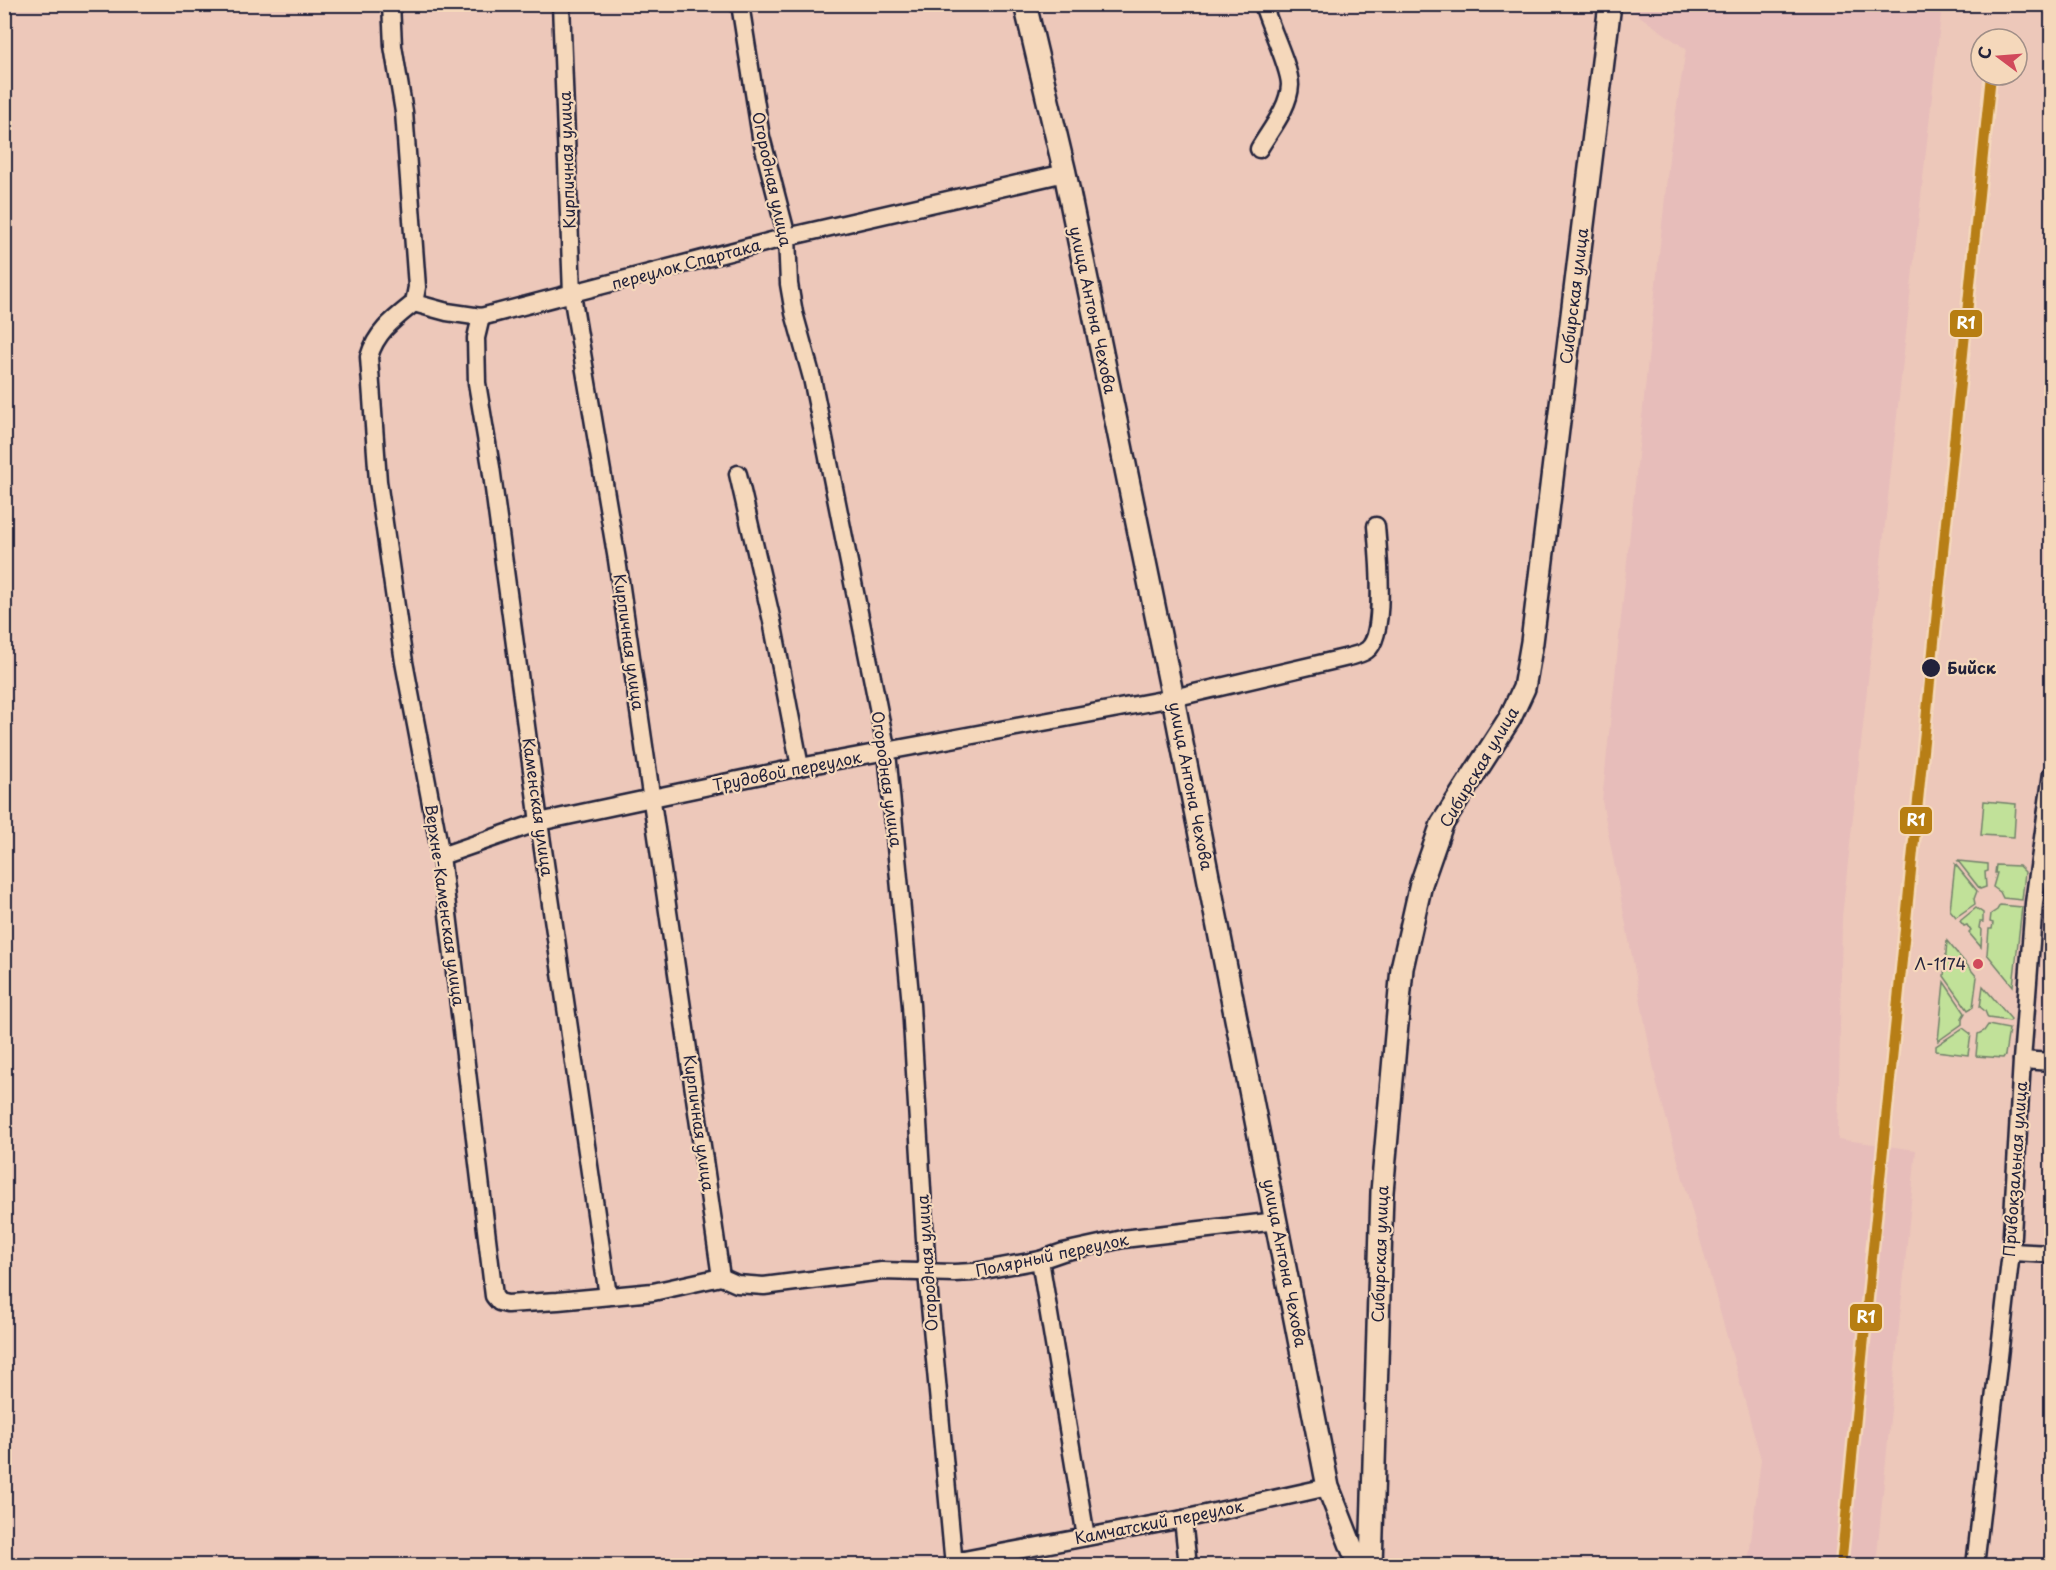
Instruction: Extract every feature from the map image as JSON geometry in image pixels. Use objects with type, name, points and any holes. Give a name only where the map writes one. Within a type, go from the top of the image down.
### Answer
[{"type":"street","points":[[391,4],[393,46],[404,112],[417,287],[414,303]]},
{"type":"street","name":"Кирпичная улица","points":[[561,4],[572,294],[617,560],[721,1277]]},
{"type":"street","name":"Огородная улица","points":[[740,4],[761,137],[787,237],[789,284],[794,313],[812,378],[887,752],[912,1005],[927,1273],[954,1564]]},
{"type":"street","name":"улица Антона Чехова","points":[[1025,4],[1065,173],[1173,698],[1328,1487],[1359,1566]]},
{"type":"street","points":[[1259,149],[1283,108],[1290,86],[1287,69],[1263,4]]},
{"type":"street","name":"Сибирская улица","points":[[1371,1566],[1382,1192],[1402,968],[1421,884],[1442,824],[1510,718],[1524,688],[1534,631],[1610,4]]},
{"type":"street","name":"переулок Спартака","points":[[414,303],[447,312],[481,316],[787,237],[1065,173]]},
{"type":"street","name":"Верхне-Каменская улица","points":[[414,303],[375,339],[369,357],[378,481],[404,662],[441,856],[494,1296],[500,1302],[507,1304],[608,1296],[653,1292],[721,1277]]},
{"type":"street","name":"Каменская улица","points":[[481,316],[476,338],[477,383],[491,467],[539,822],[608,1296]]},
{"type":"street","points":[[738,474],[772,621],[800,767]]},
{"type":"street","name":"Трудовой переулок","points":[[441,856],[539,822],[800,767],[1173,698],[1366,651],[1375,639],[1380,599],[1376,526]]},
{"type":"street","name":"Привокзальная улица","points":[[1975,1566],[2011,1252],[2034,903],[2052,773]]},
{"type":"street","points":[[2022,1060],[2052,1062]]},
{"type":"street","name":"Полярный переулок","points":[[721,1277],[737,1284],[764,1286],[882,1271],[973,1272],[1040,1260],[1063,1252],[1124,1239],[1277,1221]]},
{"type":"street","points":[[2011,1252],[2052,1254]]},
{"type":"street","points":[[1040,1260],[1086,1537]]},
{"type":"street","name":"Камчатский переулок","points":[[954,1564],[1183,1519],[1328,1487]]},
{"type":"street","points":[[1183,1519],[1188,1566]]},
{"type":"shaded area","points":[[1632,5],[1942,5],[1842,917],[1838,1139],[1916,1150],[1876,1565],[1748,1565],[1761,1459],[1657,1085],[1602,801],[1670,149],[1686,49],[1631,10]]},
{"type":"green space","points":[[1984,801],[2016,804],[2014,837],[1981,835]]},
{"type":"green space","points":[[1958,861],[1988,864],[1988,871],[1985,872],[1986,887],[1980,889]]},
{"type":"green space","points":[[1955,864],[1977,891],[1975,904],[1956,917],[1950,910]]},
{"type":"green space","points":[[1996,865],[2019,866],[2025,872],[2022,900],[2003,898],[2000,892],[1993,887],[1997,873],[1995,873]]},
{"type":"green space","points":[[2000,905],[2022,907],[2013,986],[1987,954],[1989,929],[1992,929],[1993,923],[1990,922],[1991,914]]},
{"type":"green space","points":[[1976,908],[1983,913],[1983,922],[1980,922],[1979,928],[1982,930],[1981,947],[1969,933],[1971,931],[1967,925],[1964,926],[1960,921]]},
{"type":"green space","points":[[1947,941],[1977,977],[1973,1007],[1968,1010],[1944,976]]},
{"type":"green space","points":[[1944,982],[1965,1013],[1962,1024],[1938,1041]]},
{"type":"green space","points":[[1983,986],[2011,1019],[2010,1021],[1988,1018],[1980,1007]]},
{"type":"green space","points":[[1988,1025],[2009,1029],[2003,1058],[1976,1056],[1978,1034]]},
{"type":"green space","points":[[1963,1028],[1971,1034],[1968,1055],[1936,1051],[1936,1046]]},
{"type":"transit line","name":"R1","points":[[1841,1566],[1990,87]]},
{"type":"place","name":"Бийск","points":[[1931,668]]},
{"type":"place","name":"Л-1174","points":[[1978,964]]}]
